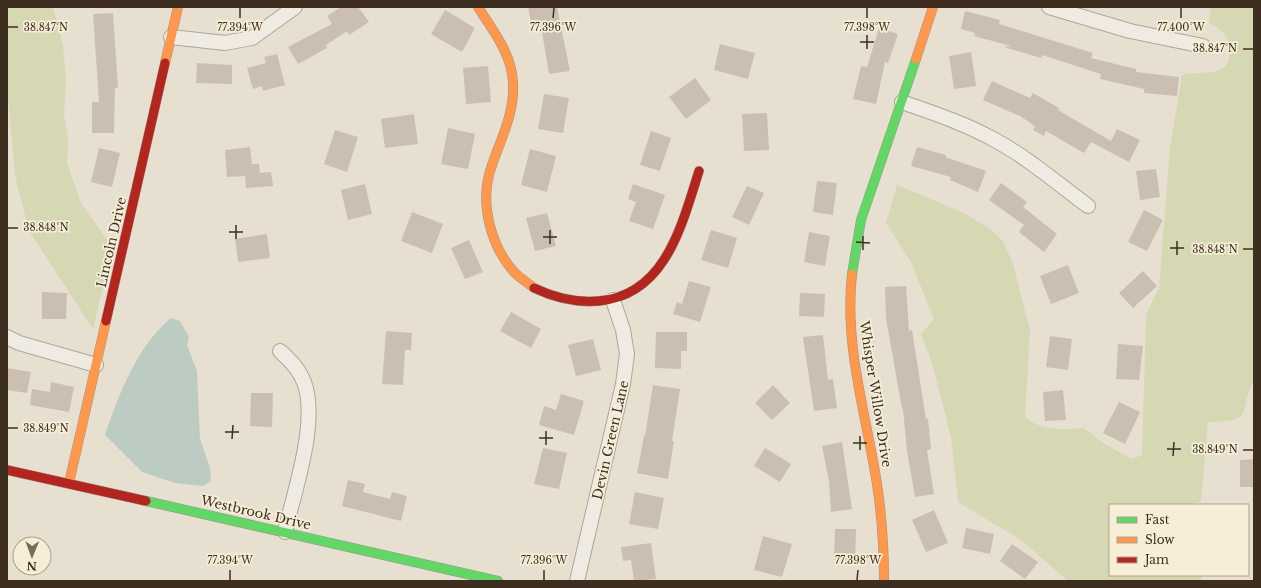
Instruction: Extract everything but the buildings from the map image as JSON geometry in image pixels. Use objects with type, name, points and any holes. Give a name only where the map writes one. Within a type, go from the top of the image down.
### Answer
[{"type":"street","name":"Lincoln Drive","points":[[69,483],[178,7]]},
{"type":"street","points":[[171,37],[224,43],[252,38],[295,7]]},
{"type":"street","points":[[478,7],[506,50],[513,81],[513,107],[489,175],[486,198],[490,226],[495,246],[520,279],[542,293],[559,300],[578,302],[591,303],[614,300],[637,288],[656,273],[671,250],[679,232],[699,171]]},
{"type":"street","name":"Whisper Willow Drive","points":[[884,581],[883,525],[853,351],[850,293],[854,254],[861,220],[933,7]]},
{"type":"street","points":[[1049,7],[1130,31],[1203,46]]},
{"type":"street","points":[[902,102],[957,122],[993,139],[1023,157],[1088,206]]},
{"type":"street","name":"Devin Green Lane","points":[[577,581],[624,384],[627,354],[623,330],[614,300]]},
{"type":"street","points":[[7,337],[19,343],[96,365]]},
{"type":"street","points":[[280,351],[298,369],[304,383],[308,403],[305,451],[285,532]]},
{"type":"street","name":"Westbrook Drive","points":[[7,470],[498,581]]},
{"type":"green space","points":[[7,7],[53,7],[63,45],[66,80],[64,115],[68,138],[67,163],[81,203],[112,247],[93,329],[29,231],[15,176],[7,88]]},
{"type":"green space","points":[[1211,7],[1254,7],[1254,380],[1249,391],[1245,408],[1240,417],[1233,420],[1208,422],[1201,502],[1193,504],[1109,504],[1109,576],[1202,576],[1202,581],[1068,581],[1021,540],[958,502],[951,437],[932,363],[921,334],[934,319],[911,262],[886,223],[897,185],[962,212],[989,228],[1003,241],[1013,264],[1030,330],[1025,417],[1031,422],[1045,427],[1060,429],[1084,428],[1103,443],[1132,459],[1142,455],[1146,315],[1159,288],[1170,148],[1182,75],[1222,69],[1227,64],[1229,57],[1229,46],[1225,35],[1220,29],[1209,23]]},
{"type":"shaded area","points":[[171,318],[180,321],[189,337],[187,345],[197,371],[200,439],[210,468],[211,481],[203,486],[175,483],[142,472],[105,435],[116,403],[130,372],[148,342]]},
{"type":"traffic: fast","points":[[852,274],[861,220],[916,59]]},
{"type":"traffic: fast","points":[[146,501],[498,581]]},
{"type":"traffic: slow","points":[[165,63],[178,7]]},
{"type":"traffic: slow","points":[[478,7],[501,43],[509,62],[513,83],[512,106],[487,184],[487,211],[494,238],[507,263],[517,275],[534,288]]},
{"type":"traffic: slow","points":[[916,59],[933,7]]},
{"type":"traffic: slow","points":[[852,274],[850,301],[853,354],[879,496],[884,557],[884,581]]},
{"type":"traffic: slow","points":[[69,483],[106,321]]},
{"type":"traffic: jam","points":[[106,321],[165,63]]},
{"type":"traffic: jam","points":[[534,288],[550,295],[566,299],[599,301],[622,296],[640,286],[656,271],[668,254],[686,213],[699,171]]},
{"type":"traffic: jam","points":[[7,470],[146,501]]}]
